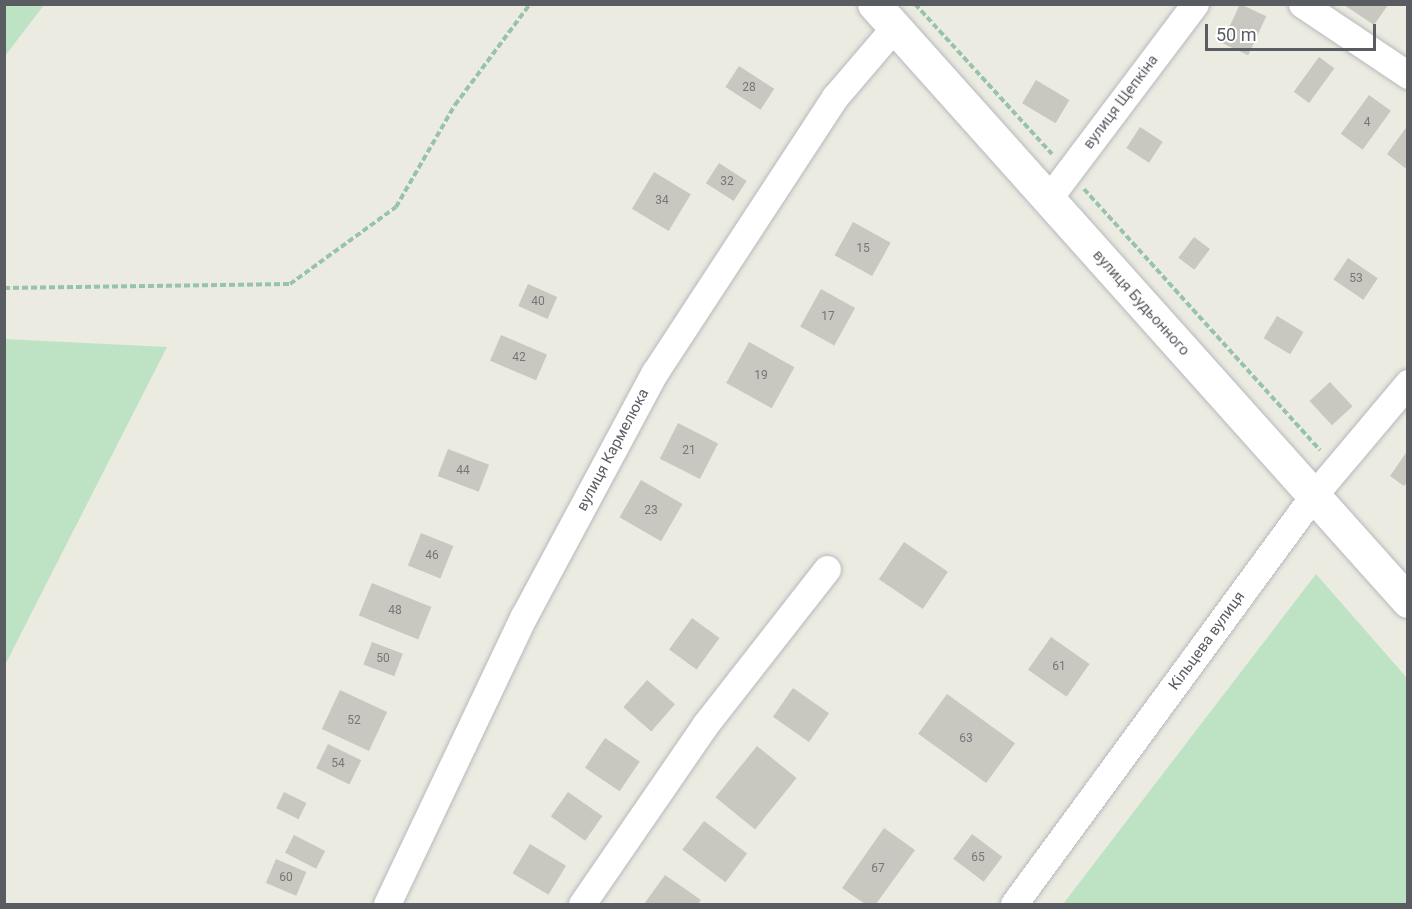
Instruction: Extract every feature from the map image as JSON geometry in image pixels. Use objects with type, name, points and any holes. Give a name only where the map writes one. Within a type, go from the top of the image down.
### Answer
[{"type":"main road","name":"вулиця Будьонного","points":[[894,12],[1048,199],[1407,602]]},
{"type":"street","name":"вулиця Щепкіна","points":[[1048,199],[1195,4]]},
{"type":"street","points":[[1302,4],[1407,75]]},
{"type":"street","name":"вулиця Кармелюка","points":[[387,904],[524,616],[655,372],[835,97],[894,12]]},
{"type":"street","name":"Кільцева вулиця","points":[[1014,904],[1313,496],[1407,383]]},
{"type":"street","points":[[582,904],[705,725],[826,569]]},
{"type":"path","points":[[4,288],[290,284],[396,207],[455,105],[530,4]]},
{"type":"path","points":[[894,12],[1069,172],[1336,468]]},
{"type":"green space","points":[[4,5],[44,5],[5,56]]},
{"type":"green space","points":[[4,339],[167,347],[5,665]]},
{"type":"green space","points":[[1316,574],[1407,678],[1407,904],[1063,904]]},
{"type":"building","points":[[1240,4],[1266,16],[1248,55],[1222,43]]},
{"type":"building","points":[[1344,5],[1388,5],[1374,25]]},
{"type":"building","points":[[1319,57],[1334,68],[1309,103],[1294,92]]},
{"type":"building","points":[[739,66],[774,89],[761,110],[725,87]]},
{"type":"building","points":[[1036,80],[1069,100],[1056,123],[1022,103]]},
{"type":"building","points":[[1369,95],[1391,111],[1363,150],[1341,134]]},
{"type":"building","points":[[1408,125],[1408,165],[1405,168],[1387,154]]},
{"type":"building","points":[[1140,127],[1163,142],[1149,163],[1126,148]]},
{"type":"building","points":[[719,163],[747,181],[734,201],[706,183]]},
{"type":"building","points":[[654,172],[691,194],[669,231],[632,209]]},
{"type":"building","points":[[853,222],[891,243],[872,276],[835,255]]},
{"type":"building","points":[[1194,237],[1210,249],[1194,270],[1178,258]]},
{"type":"building","points":[[1348,258],[1378,278],[1363,300],[1333,280]]},
{"type":"building","points":[[528,284],[557,297],[547,319],[518,306]]},
{"type":"building","points":[[821,289],[855,308],[834,346],[800,327]]},
{"type":"building","points":[[1277,316],[1304,332],[1290,354],[1264,338]]},
{"type":"building","points":[[501,335],[547,355],[536,380],[490,361]]},
{"type":"building","points":[[749,342],[794,367],[772,408],[726,383]]},
{"type":"building","points":[[1330,382],[1353,406],[1332,425],[1310,401]]},
{"type":"building","points":[[678,423],[718,443],[700,479],[660,459]]},
{"type":"building","points":[[448,449],[489,465],[479,492],[438,476]]},
{"type":"building","points":[[1408,450],[1408,481],[1404,486],[1390,476]]},
{"type":"building","points":[[641,480],[683,504],[661,541],[620,517]]},
{"type":"building","points":[[421,533],[453,546],[440,579],[408,565]]},
{"type":"building","points":[[904,542],[948,572],[923,609],[879,579]]},
{"type":"building","points":[[372,583],[431,607],[418,639],[359,615]]},
{"type":"building","points":[[692,618],[720,638],[697,670],[669,650]]},
{"type":"building","points":[[1051,637],[1090,664],[1067,697],[1028,670]]},
{"type":"building","points":[[372,642],[403,654],[394,676],[363,664]]},
{"type":"building","points":[[647,680],[675,704],[651,731],[623,707]]},
{"type":"building","points":[[793,688],[829,713],[809,742],[773,717]]},
{"type":"building","points":[[340,690],[387,712],[369,751],[322,729]]},
{"type":"building","points":[[947,694],[1015,743],[986,783],[918,734]]},
{"type":"building","points":[[605,738],[640,761],[620,791],[585,768]]},
{"type":"building","points":[[328,744],[361,760],[349,784],[316,768]]},
{"type":"building","points":[[757,746],[797,778],[755,829],[715,797]]},
{"type":"building","points":[[284,792],[306,803],[299,819],[276,808]]},
{"type":"building","points":[[568,792],[602,816],[585,841],[551,817]]},
{"type":"building","points":[[704,821],[747,853],[725,882],[682,850]]},
{"type":"building","points":[[884,828],[915,850],[876,904],[865,904],[842,888]]},
{"type":"building","points":[[972,834],[1002,857],[984,882],[953,859]]},
{"type":"building","points":[[294,835],[325,851],[316,869],[285,853]]},
{"type":"building","points":[[530,844],[566,866],[548,895],[512,873]]},
{"type":"building","points":[[276,859],[306,872],[296,896],[266,883]]},
{"type":"building","points":[[665,875],[701,900],[698,904],[644,904]]}]
